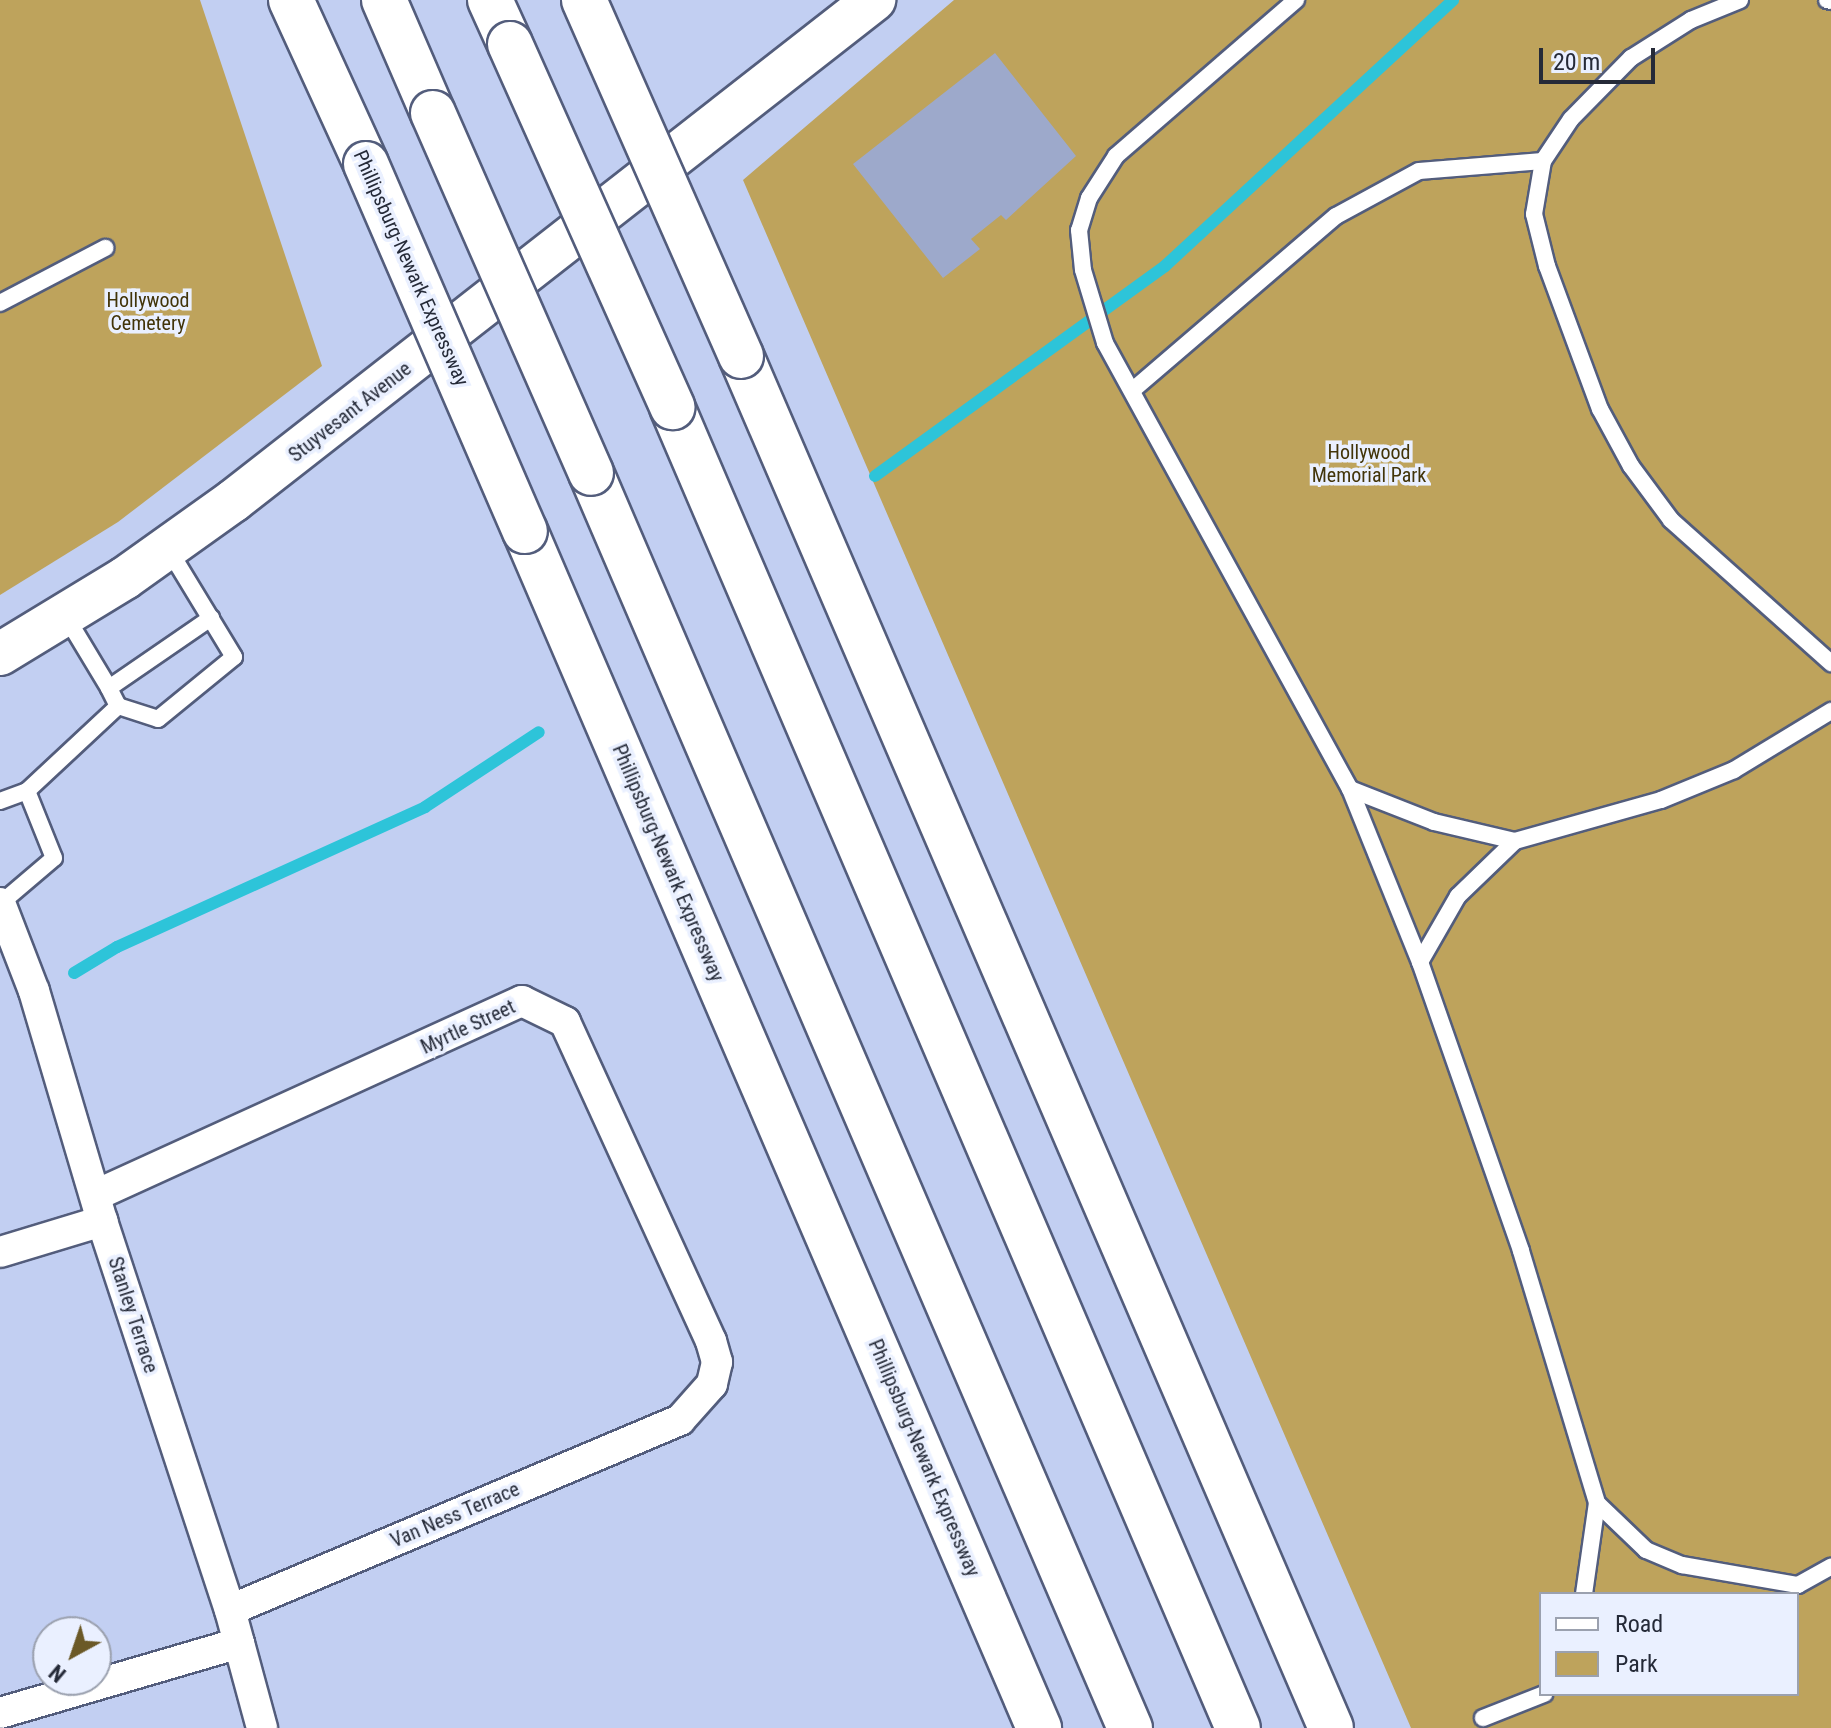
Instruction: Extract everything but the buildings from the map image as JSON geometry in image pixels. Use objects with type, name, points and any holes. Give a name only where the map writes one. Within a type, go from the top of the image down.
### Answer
[{"type":"highway","name":"Phillipsburg-Newark Expressway","points":[[291,0],[366,164],[525,531],[1039,1728]]},
{"type":"highway","points":[[384,0],[591,473],[1130,1728]]},
{"type":"highway","points":[[490,0],[672,407],[1238,1728]]},
{"type":"highway","points":[[584,0],[741,356],[1331,1728]]},
{"type":"main road","name":"Stuyvesant Avenue","points":[[0,654],[167,547],[407,368],[874,0]]},
{"type":"street","name":"Stanley Terrace","points":[[0,903],[34,991],[99,1208],[230,1610],[262,1728]]},
{"type":"street","name":"Myrtle Street","points":[[0,1252],[99,1208],[522,1001],[547,1009],[565,1022],[574,1038],[711,1341],[717,1362],[712,1384],[680,1420]]},
{"type":"street","name":"Van Ness Terrace","points":[[230,1610],[680,1420]]},
{"type":"street","points":[[0,1713],[239,1643]]},
{"type":"lane","points":[[1296,0],[1116,156],[1089,198],[1079,230],[1083,270],[1105,343],[1134,389],[1350,789],[1420,962],[1521,1251],[1597,1503],[1584,1592]]},
{"type":"lane","points":[[1740,0],[1691,20],[1631,58],[1571,119],[1543,161],[1534,214],[1547,266],[1600,409],[1631,466],[1671,520],[1831,663]]},
{"type":"lane","points":[[1134,389],[1277,264],[1376,191],[1419,171],[1455,165],[1496,169],[1543,161]]},
{"type":"lane","points":[[0,303],[105,248]]},
{"type":"lane","points":[[65,615],[118,706],[158,719],[234,657],[167,547]]},
{"type":"lane","points":[[109,688],[211,618]]},
{"type":"lane","points":[[0,801],[27,791],[118,706]]},
{"type":"lane","points":[[1420,962],[1458,896],[1515,841],[1661,800],[1734,770],[1831,711]]},
{"type":"lane","points":[[1350,789],[1434,822],[1515,841]]},
{"type":"lane","points":[[0,903],[54,858],[27,791]]},
{"type":"lane","points":[[1597,1503],[1646,1550],[1682,1565],[1792,1590],[1831,1567]]},
{"type":"lane","points":[[1483,1718],[1539,1696]]},
{"type":"green space","name":"Hollywood Cemetery","points":[[0,0],[200,0],[322,366],[118,522],[0,595]]},
{"type":"green space","name":"Hollywood Memorial Park","points":[[954,0],[1831,0],[1831,1728],[1411,1728],[743,180]]},
{"type":"waterway","points":[[875,476],[1165,266],[1453,0]]},
{"type":"waterway","points":[[74,973],[117,947],[425,807],[539,732]]}]
